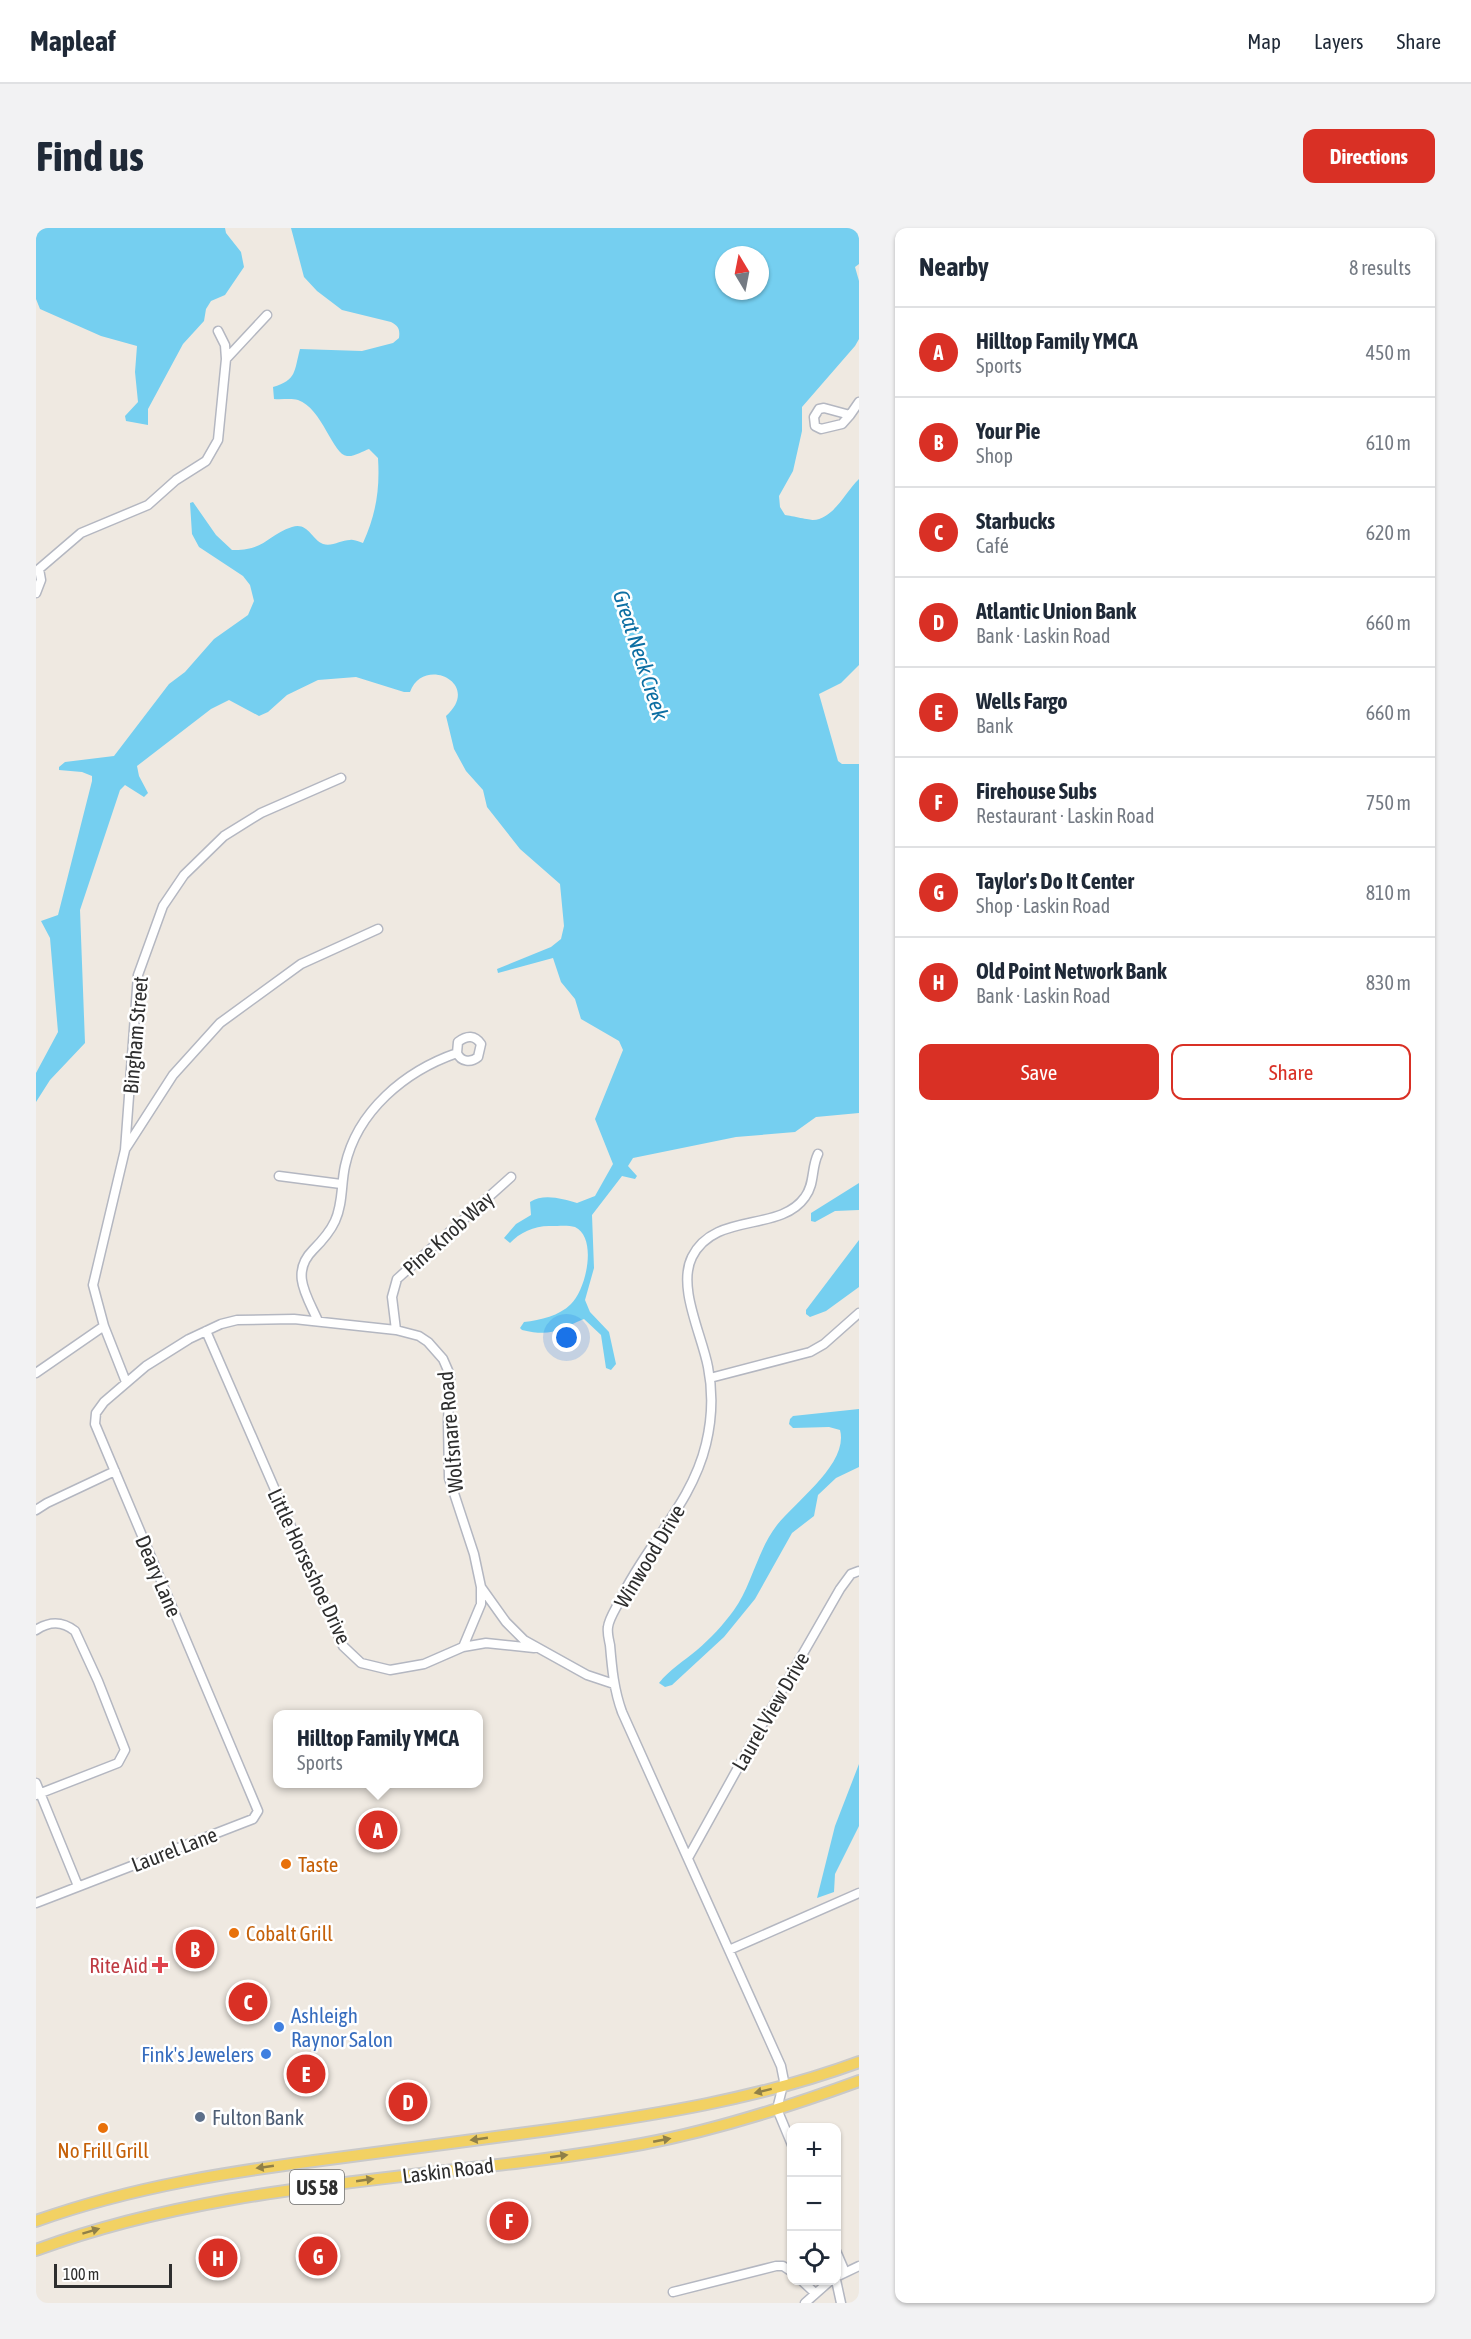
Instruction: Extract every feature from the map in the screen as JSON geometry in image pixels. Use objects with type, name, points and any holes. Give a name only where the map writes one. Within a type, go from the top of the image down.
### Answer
[{"type":"main road","name":"Laskin Road","points":[[36,2222],[132,2192],[221,2173],[617,2120],[706,2105],[825,2075],[859,2062]]},
{"type":"main road","name":"Laskin Road","points":[[36,2250],[114,2224],[189,2206],[282,2191],[639,2144],[675,2137],[777,2109],[859,2081]]},
{"type":"street","points":[[226,359],[267,315]]},
{"type":"street","points":[[36,593],[41,580],[39,569],[81,533],[148,505],[176,480],[199,467],[211,455],[218,440],[226,359],[225,345],[218,332]]},
{"type":"street","points":[[850,415],[859,402]]},
{"type":"street","name":"Bingham Street","points":[[126,1382],[104,1326],[93,1285],[125,1150],[138,975],[163,906],[184,875],[224,836],[261,813],[341,778]]},
{"type":"street","points":[[125,1150],[173,1075],[220,1023],[301,964],[378,929]]},
{"type":"street","points":[[318,1321],[303,1284],[302,1268],[307,1256],[326,1236],[335,1220],[352,1143],[375,1107],[420,1069],[457,1053]]},
{"type":"street","name":"Winwood Drive","points":[[784,2086],[781,2066],[622,1712],[614,1684],[608,1627],[640,1563],[673,1518],[694,1480],[708,1433],[711,1412],[710,1378],[688,1291],[690,1259],[701,1244],[718,1232],[742,1223],[781,1214],[801,1201],[809,1191],[813,1166],[818,1154]]},
{"type":"street","points":[[279,1176],[342,1184]]},
{"type":"street","name":"Pine Knob Way","points":[[396,1330],[392,1298],[398,1279],[511,1177]]},
{"type":"street","points":[[710,1378],[810,1352],[824,1344],[859,1313]]},
{"type":"street","name":"Wolfsnare Road","points":[[112,1394],[169,1351],[221,1324],[248,1319],[318,1321],[396,1330],[419,1336],[428,1342],[447,1367],[450,1386],[449,1478],[474,1554],[482,1587],[514,1632],[537,1648],[587,1675],[614,1684]]},
{"type":"street","points":[[36,1373],[104,1326]]},
{"type":"street","name":"Little Horseshoe Drive","points":[[206,1331],[343,1646],[361,1663],[390,1670],[424,1664],[463,1647],[486,1643],[537,1648]]},
{"type":"street","name":"Deary Lane","points":[[112,1394],[98,1409],[95,1418],[98,1431],[237,1760]]},
{"type":"street","points":[[36,1510],[115,1471]]},
{"type":"street","name":"Laurel View Drive","points":[[688,1858],[840,1589],[851,1574],[859,1570]]},
{"type":"street","points":[[463,1647],[481,1604],[482,1587]]},
{"type":"street","points":[[36,1630],[53,1623],[68,1626],[75,1631],[124,1745],[122,1760],[118,1763],[38,1794]]},
{"type":"street","name":"Laurel Lane","points":[[36,1903],[253,1819],[258,1809],[237,1760]]},
{"type":"street","points":[[36,1783],[38,1794],[78,1886]]},
{"type":"street","points":[[729,1950],[859,1893]]},
{"type":"street","points":[[784,2086],[777,2109],[787,2133]]},
{"type":"street","points":[[841,2262],[845,2272]]},
{"type":"street","points":[[673,2292],[776,2266],[787,2269]]},
{"type":"street","points":[[841,2275],[859,2266]]},
{"type":"street","points":[[806,2285],[815,2293]]},
{"type":"street","points":[[805,2303],[825,2285]]},
{"type":"street","points":[[837,2285],[841,2303]]},
{"type":"water","points":[[36,228],[225,228],[226,233],[241,252],[244,267],[225,295],[211,301],[206,309],[204,321],[183,344],[148,409],[148,425],[126,421],[125,416],[138,402],[135,372],[137,346],[101,336],[40,309],[36,299]]},
{"type":"water","name":"Great Neck Creek","points":[[291,228],[859,228],[859,264],[855,267],[859,281],[859,339],[802,407],[802,431],[793,471],[779,496],[780,507],[785,515],[811,520],[827,515],[833,510],[859,479],[859,665],[841,683],[819,694],[838,761],[842,764],[859,764],[859,1113],[816,1117],[795,1132],[736,1137],[633,1158],[628,1166],[637,1176],[635,1179],[622,1176],[592,1215],[594,1268],[585,1300],[590,1312],[609,1332],[616,1364],[611,1370],[606,1368],[601,1335],[584,1319],[561,1329],[541,1333],[520,1328],[524,1322],[543,1319],[561,1312],[576,1297],[585,1276],[587,1264],[588,1253],[582,1233],[573,1226],[546,1226],[529,1230],[510,1243],[504,1238],[516,1224],[531,1215],[530,1202],[535,1199],[553,1198],[577,1203],[595,1196],[613,1164],[595,1119],[623,1050],[619,1041],[581,1019],[575,999],[561,982],[553,958],[498,973],[497,969],[551,947],[561,939],[564,926],[560,884],[520,849],[487,807],[483,790],[466,771],[454,749],[446,716],[456,704],[458,693],[454,684],[447,678],[437,675],[426,676],[417,681],[410,692],[356,677],[318,680],[287,695],[268,712],[259,716],[229,700],[211,709],[137,766],[139,776],[148,793],[144,797],[125,785],[120,790],[80,910],[85,1043],[50,1080],[36,1102],[36,1073],[58,1032],[50,938],[41,921],[58,915],[92,781],[92,776],[82,772],[59,770],[59,767],[65,762],[114,756],[169,684],[185,672],[214,639],[248,615],[254,601],[250,585],[243,576],[199,547],[192,534],[190,503],[193,502],[216,535],[232,550],[252,548],[284,530],[297,526],[306,529],[323,544],[330,545],[347,540],[363,543],[371,522],[378,491],[378,458],[369,449],[353,456],[342,454],[314,412],[295,399],[274,399],[273,387],[291,378],[300,349],[362,351],[393,343],[399,338],[399,330],[391,322],[342,310],[317,291],[304,277]]},
{"type":"water","points":[[859,1183],[859,1210],[835,1211],[815,1222],[811,1221],[811,1213]]},
{"type":"water","points":[[859,1240],[859,1287],[826,1311],[810,1317],[806,1314],[806,1310]]},
{"type":"water","points":[[859,1409],[859,1467],[836,1478],[818,1495],[814,1516],[792,1533],[755,1599],[724,1637],[672,1685],[665,1687],[659,1683],[707,1641],[730,1615],[740,1601],[770,1535],[819,1481],[837,1455],[841,1443],[840,1430],[829,1427],[793,1428],[789,1424],[790,1419],[793,1416]]},
{"type":"water","points":[[859,1764],[859,1826],[835,1874],[834,1892],[817,1898],[835,1826]]},
{"type":"place","name":"Hilltop Family YMCA","points":[[378,1830]]},
{"type":"place","name":"Taste","points":[[286,1864]]},
{"type":"place","name":"Cobalt Grill","points":[[234,1933]]},
{"type":"place","name":"Your Pie","points":[[195,1949]]},
{"type":"place","name":"Rite Aid","points":[[160,1965]]},
{"type":"place","name":"Starbucks","points":[[248,2002]]},
{"type":"place","name":"Ashleigh Raynor Salon","points":[[279,2027]]},
{"type":"place","name":"Fink's Jewelers","points":[[266,2054]]},
{"type":"place","name":"Wells Fargo","points":[[306,2074]]},
{"type":"place","name":"Atlantic Union Bank","points":[[408,2102]]},
{"type":"place","name":"Fulton Bank","points":[[200,2117]]},
{"type":"place","name":"No Frill Grill","points":[[103,2128]]},
{"type":"place","name":"Firehouse Subs","points":[[509,2221]]},
{"type":"place","name":"Taylor's Do It Center","points":[[318,2256]]},
{"type":"place","name":"Old Point Network Bank","points":[[218,2258]]}]
